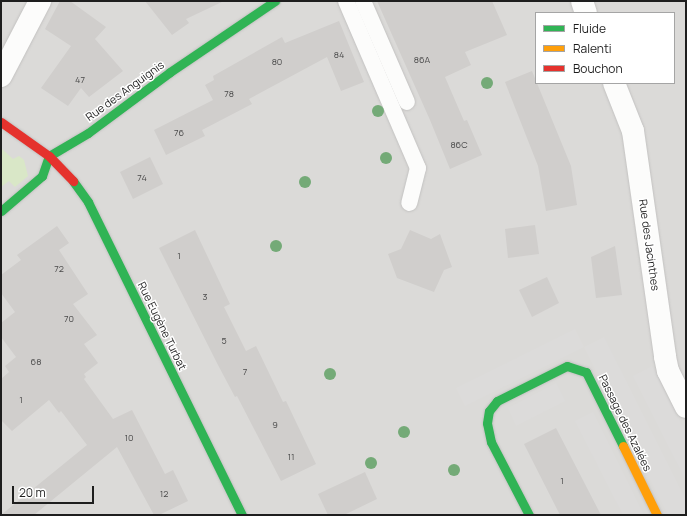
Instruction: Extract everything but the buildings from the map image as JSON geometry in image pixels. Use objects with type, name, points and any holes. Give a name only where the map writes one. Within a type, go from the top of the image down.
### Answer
[{"type":"street","points":[[1,76],[40,1]]},
{"type":"street","name":"Rue des Anguignis","points":[[49,156],[88,133],[170,72],[275,1]]},
{"type":"street","points":[[582,1],[586,12]]},
{"type":"street","name":"Rue des Jacinthes","points":[[614,84],[633,131],[668,371],[686,407]]},
{"type":"street","name":"Rue Eugène Turbat","points":[[1,122],[49,156],[75,184],[88,202],[242,515]]},
{"type":"street","points":[[1,210],[42,176],[49,156]]},
{"type":"street","name":"Passage des Azalées","points":[[529,515],[491,442],[487,423],[489,411],[497,401],[568,366],[586,372],[657,515]]},
{"type":"lane","points":[[346,1],[418,168],[409,203]]},
{"type":"lane","points":[[363,1],[407,102]]},
{"type":"shaded area","points":[[1,1],[686,1],[686,515],[1,515]]},
{"type":"shaded area","points":[[575,329],[584,347],[465,406],[456,388]]},
{"type":"shaded area","points":[[604,337],[686,500],[686,515],[668,515],[584,347]]},
{"type":"shaded area","points":[[652,366],[686,434],[686,481],[633,376]]},
{"type":"shaded area","points":[[556,383],[565,401],[516,426],[508,408]]},
{"type":"shaded area","points":[[593,412],[644,515],[623,515],[575,421]]},
{"type":"green space","points":[[1,148],[13,159],[19,156],[24,160],[28,176],[15,187],[9,181],[1,187]]},
{"type":"traffic: fast","points":[[1,211],[42,176],[49,156],[88,133],[170,72],[275,1]]},
{"type":"traffic: fast","points":[[73,181],[88,202],[242,515]]},
{"type":"traffic: fast","points":[[529,515],[491,442],[487,423],[489,411],[497,401],[567,366],[586,372],[623,446]]},
{"type":"traffic: slow","points":[[623,446],[657,515]]},
{"type":"traffic: jam","points":[[1,122],[49,156],[73,181]]}]
